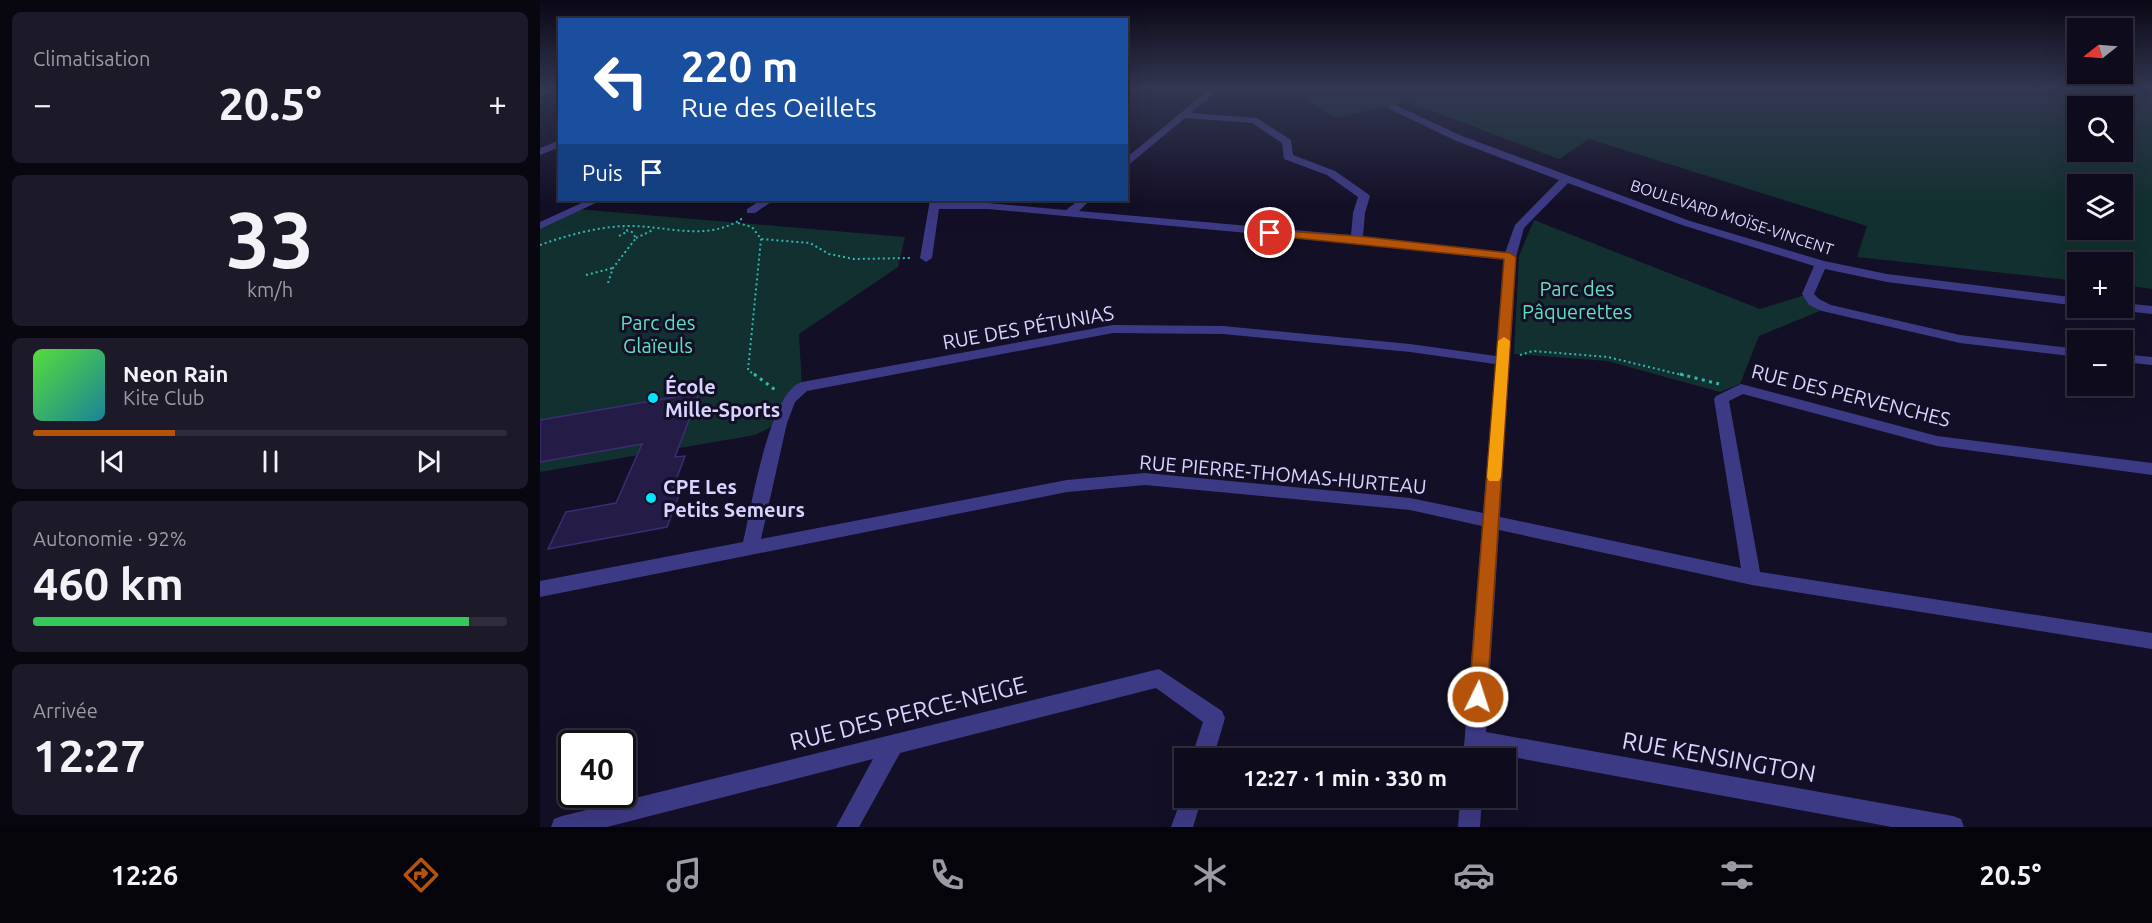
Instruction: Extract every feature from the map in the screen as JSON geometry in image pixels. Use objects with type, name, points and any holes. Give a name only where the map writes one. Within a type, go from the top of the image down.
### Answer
[{"type":"street","points":[[1128,162],[1168,128]]},
{"type":"street","points":[[1265,128],[1287,142],[1288,157],[1331,172],[1364,196],[1359,213],[1357,239]]},
{"type":"street","name":"BOULEVARD MOÏSE-VINCENT","points":[[1436,128],[1458,138],[1686,223],[1821,264],[1887,278],[2067,301]]},
{"type":"street","points":[[540,152],[558,144]]},
{"type":"street","points":[[1474,748],[1510,257],[1519,227],[1566,179]]},
{"type":"street","points":[[540,226],[594,201]]},
{"type":"street","points":[[751,211],[766,201]]},
{"type":"street","points":[[1070,213],[1084,201]]},
{"type":"street","points":[[926,258],[934,203],[1357,239],[1510,257]]},
{"type":"street","points":[[1821,264],[1808,294],[1814,302],[1827,308],[1960,339],[2067,351]]},
{"type":"street","points":[[2133,308],[2152,310]]},
{"type":"street","name":"RUE DES PÉTUNIAS","points":[[789,400],[802,387],[1113,329],[1223,330],[1410,348],[1503,361]]},
{"type":"street","points":[[2133,359],[2152,361]]},
{"type":"street","name":"RUE DES PERVENCHES","points":[[1752,578],[1721,399],[1741,389],[1937,441],[2152,469]]},
{"type":"street","points":[[751,546],[779,423],[789,400]]},
{"type":"street","name":"RUE PIERRE-THOMAS-HURTEAU","points":[[540,589],[1067,486],[1145,479],[1410,504],[1491,520]]},
{"type":"street","points":[[1491,520],[1752,578],[2152,641]]},
{"type":"street","name":"RUE DES PERCE-NEIGE","points":[[562,827],[1159,678],[1215,718],[1205,748]]},
{"type":"street","points":[[847,827],[893,745]]},
{"type":"street","name":"RUE KENSINGTON","points":[[1516,757],[1953,827]]},
{"type":"street","points":[[1182,827],[1188,808]]},
{"type":"street","points":[[1468,827],[1470,808]]},
{"type":"path","points":[[738,223],[751,211]]},
{"type":"path","points":[[540,244],[630,226],[680,232],[738,223],[752,226],[761,239],[748,370],[789,400]]},
{"type":"path","points":[[609,229],[628,231],[636,238]]},
{"type":"path","points":[[608,283],[614,268],[636,238],[654,230]]},
{"type":"path","points":[[618,236],[628,231]]},
{"type":"path","points":[[761,239],[810,243],[829,254],[855,259],[926,258]]},
{"type":"path","points":[[586,275],[614,268]]},
{"type":"path","points":[[1503,361],[1533,351],[1608,357],[1741,389]]},
{"type":"green space","points":[[1476,128],[2067,128],[2067,162],[2133,162],[2133,128],[2152,128],[2152,289],[2133,286],[2133,252],[2067,252],[2067,280],[1857,257],[1867,226],[1589,139],[1559,159]]},
{"type":"green space","name":"Parc des Glaïeuls","points":[[576,209],[905,237],[898,267],[799,334],[802,387],[779,423],[755,435],[540,472],[540,226]]},
{"type":"green space","name":"Parc des Pâquerettes","points":[[1534,220],[1760,309],[1808,294],[1827,308],[1759,336],[1740,384],[1720,392],[1607,361],[1514,354],[1519,256]]},
{"type":"building","points":[[699,393],[675,457],[685,456],[670,496],[679,495],[667,527],[548,549],[566,512],[616,503],[642,444],[540,462],[540,420]]},
{"type":"slow traffic","points":[[1494,477],[1504,341]]},
{"type":"place","name":"École Mille-Sports","points":[[653,398]]},
{"type":"place","name":"CPE Les Petits Semeurs","points":[[651,498]]},
{"type":"route","points":[[1270,233],[1357,239],[1510,257],[1478,697]]}]
